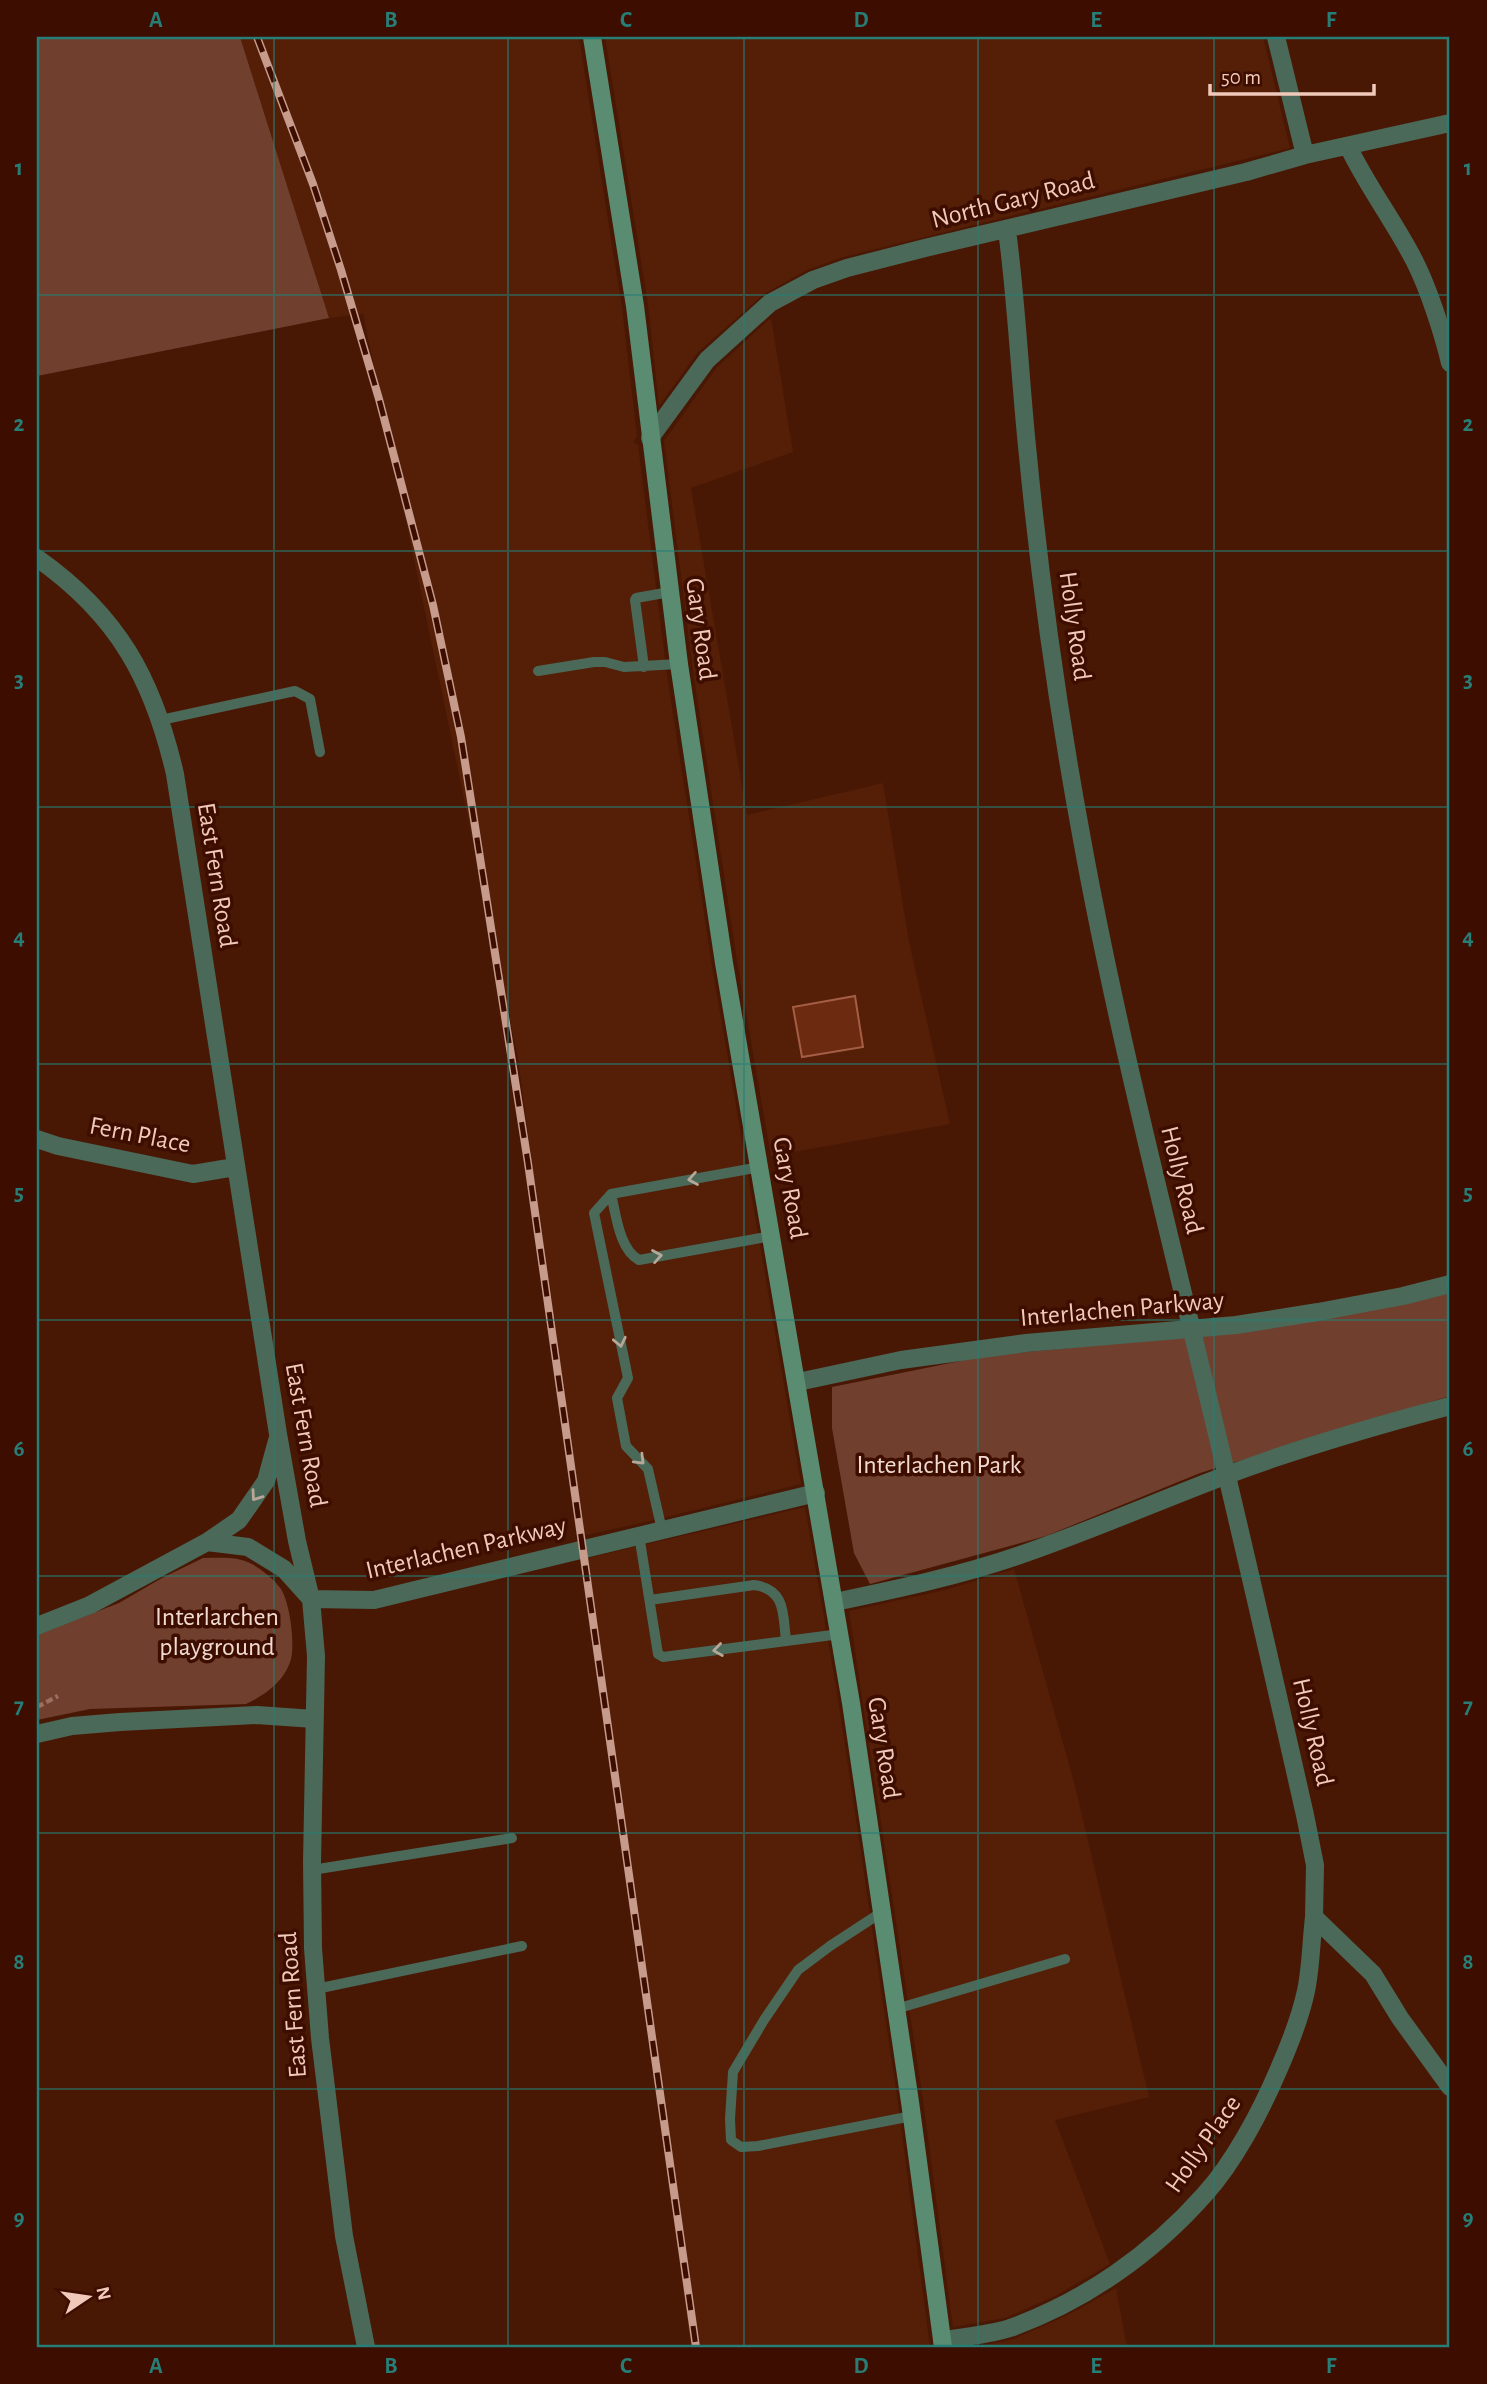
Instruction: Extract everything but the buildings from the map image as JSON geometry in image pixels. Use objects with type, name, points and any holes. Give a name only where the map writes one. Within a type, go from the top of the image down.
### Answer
[{"type":"main road","name":"Gary Road","points":[[592,37],[635,306],[679,664],[724,963],[835,1602],[883,1913],[943,2344]]},
{"type":"street","points":[[1276,37],[1305,155]]},
{"type":"street","name":"North Gary Road","points":[[650,438],[707,360],[770,303],[813,280],[847,268],[1305,155],[1450,123]]},
{"type":"street","points":[[1348,146],[1361,174],[1415,261],[1450,363]]},
{"type":"street","name":"Holly Road","points":[[1007,230],[1014,282],[1030,475],[1046,610],[1071,779],[1109,979],[1143,1132],[1313,1853],[1314,1917]]},
{"type":"street","name":"East Fern Road","points":[[37,558],[94,607],[123,643],[146,683],[161,720],[175,774],[278,1434],[297,1541],[312,1599],[316,1656],[313,1948],[328,2112],[344,2236],[366,2347]]},
{"type":"street","name":"Fern Place","points":[[37,1139],[58,1146],[193,1174],[235,1167]]},
{"type":"street","name":"Interlachen Parkway","points":[[797,1382],[913,1358],[1046,1341],[1191,1329],[1318,1312],[1450,1284]]},
{"type":"street","points":[[835,1602],[943,1579],[1018,1556],[1105,1525],[1226,1475],[1337,1436],[1450,1406]]},
{"type":"street","points":[[37,1626],[90,1605],[207,1542],[239,1520],[267,1481],[278,1434]]},
{"type":"street","name":"Interlachen Parkway","points":[[312,1599],[374,1600],[816,1493]]},
{"type":"street","points":[[207,1542],[248,1547],[285,1569],[312,1599]]},
{"type":"street","points":[[37,1734],[72,1726],[133,1721],[257,1715],[314,1719]]},
{"type":"street","points":[[1314,1917],[1373,1974],[1399,2018],[1450,2087]]},
{"type":"street","name":"Holly Place","points":[[943,2344],[1009,2328],[1063,2305],[1114,2276],[1158,2241],[1206,2193],[1267,2098],[1290,2044],[1306,1991],[1314,1917]]},
{"type":"lane","points":[[644,667],[635,600],[670,592]]},
{"type":"lane","points":[[538,671],[605,662],[624,667],[679,664]]},
{"type":"lane","points":[[161,720],[295,691],[310,699],[320,752]]},
{"type":"lane","points":[[662,1530],[649,1469],[626,1446],[617,1398],[628,1378],[594,1213],[611,1194],[760,1167]]},
{"type":"lane","points":[[611,1194],[624,1244],[632,1256],[639,1260],[772,1236]]},
{"type":"lane","points":[[639,1535],[658,1654],[663,1657],[840,1634]]},
{"type":"lane","points":[[650,1600],[754,1584],[763,1586],[774,1592],[779,1599],[786,1641]]},
{"type":"lane","points":[[312,1870],[512,1838]]},
{"type":"lane","points":[[883,1913],[830,1946],[798,1970],[764,2020],[733,2072],[731,2140],[741,2147],[758,2146],[912,2116]]},
{"type":"lane","points":[[316,1989],[522,1946]]},
{"type":"lane","points":[[896,2009],[1065,1959]]},
{"type":"path","points":[[37,1707],[58,1696]]},
{"type":"shaded area","points":[[240,37],[579,37],[622,308],[637,436],[633,442],[638,445],[667,675],[712,966],[801,1484],[581,1536],[518,1058],[363,314],[329,318]]},
{"type":"shaded area","points":[[605,37],[1263,37],[1290,148],[843,257],[807,270],[764,294],[698,352],[659,406],[648,304]]},
{"type":"shaded area","points":[[771,318],[793,452],[691,488],[747,815],[883,783],[909,942],[950,1124],[771,1156],[737,961],[693,671],[664,441],[717,367]]},
{"type":"shaded area","points":[[805,1507],[839,1705],[898,2104],[930,2347],[691,2347],[584,1559]]},
{"type":"shaded area","points":[[1014,1569],[1074,1782],[1149,2097],[1055,2120],[1110,2264],[1057,2295],[1005,2318],[953,2327],[923,2100],[849,1611],[945,1590]]},
{"type":"shaded area","points":[[1116,2288],[1127,2347],[976,2347],[1014,2339],[1068,2315]]},
{"type":"green space","points":[[37,37],[240,37],[329,318],[37,376]]},
{"type":"green space","name":"Interlachen Park","points":[[1450,1290],[1450,1396],[1200,1473],[1046,1536],[870,1584],[854,1553],[832,1428],[832,1387],[985,1356],[1238,1332]]},
{"type":"green space","name":"Interlarchen playground","points":[[203,1558],[246,1561],[264,1572],[281,1589],[289,1613],[292,1652],[288,1667],[273,1686],[246,1704],[90,1709],[37,1720],[37,1635],[119,1603]]},
{"type":"railway","points":[[257,37],[313,184],[379,399],[433,605],[461,737],[528,1163],[696,2347]]}]
